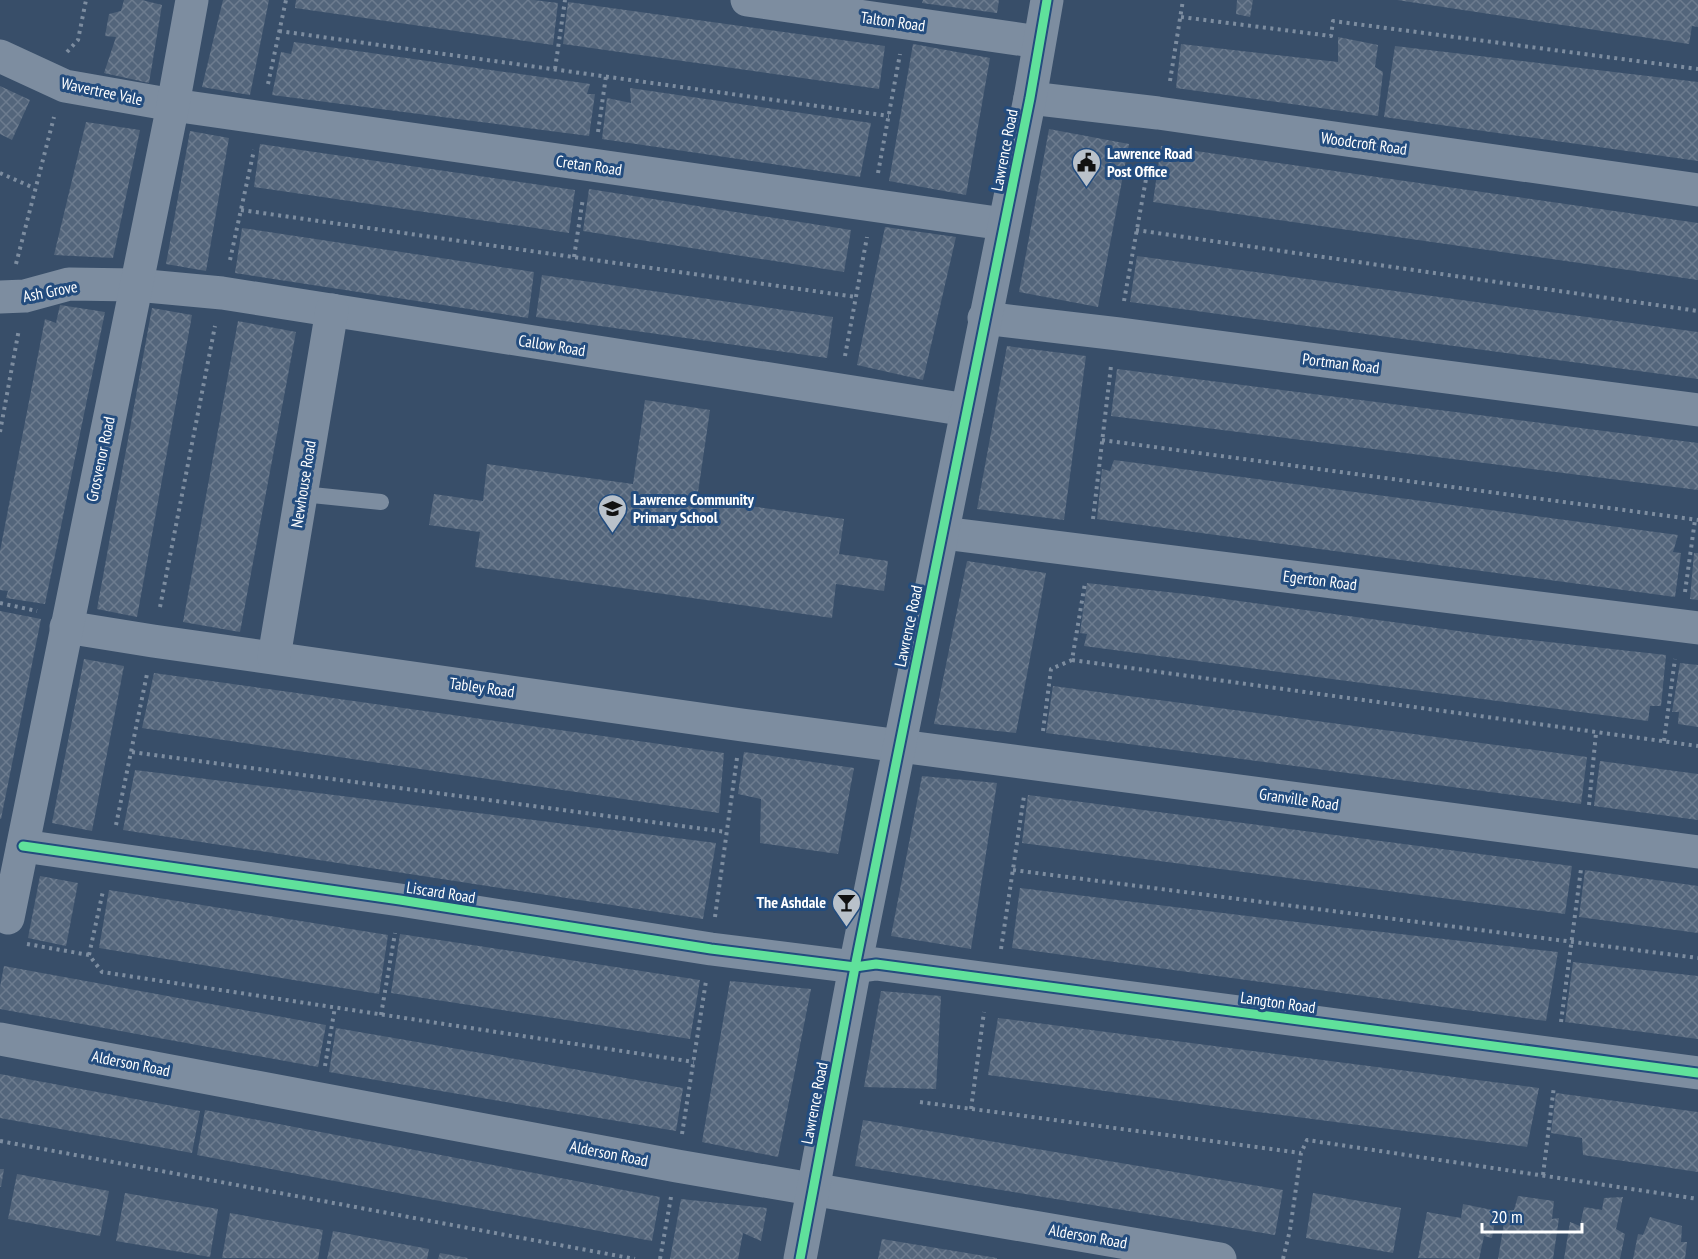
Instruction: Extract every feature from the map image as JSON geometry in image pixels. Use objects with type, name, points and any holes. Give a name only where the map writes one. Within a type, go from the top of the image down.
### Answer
[{"type":"street","name":"Grosvenor Road","points":[[16,931],[23,846],[173,105],[192,0]]},
{"type":"street","name":"Talton Road","points":[[747,0],[1039,42]]},
{"type":"street","name":"Lawrence Road","points":[[800,1259],[855,968],[1030,98],[1047,0]]},
{"type":"street","name":"Wavertree Vale","points":[[0,56],[55,82],[173,105]]},
{"type":"street","name":"Woodcroft Road","points":[[1030,98],[1161,114],[1698,190]]},
{"type":"street","name":"Cretan Road","points":[[173,105],[1004,224]]},
{"type":"street","name":"Ash Grove","points":[[12,297],[69,284],[136,285]]},
{"type":"street","name":"Callow Road","points":[[136,285],[222,293],[967,410]]},
{"type":"street","name":"Newhouse Road","points":[[274,657],[332,310]]},
{"type":"street","name":"Portman Road","points":[[984,318],[1698,410]]},
{"type":"street","name":"Egerton Road","points":[[943,533],[1698,628]]},
{"type":"street","name":"Tabley Road","points":[[66,627],[899,746]]},
{"type":"street","name":"Granville Road","points":[[899,746],[1698,852]]},
{"type":"street","name":"Liscard Road","points":[[23,846],[400,900],[711,949],[855,968]]},
{"type":"street","name":"Langton Road","points":[[855,968],[876,964],[1698,1073]]},
{"type":"street","name":"Alderson Road","points":[[0,1039],[677,1166],[1220,1259]]},
{"type":"lane","points":[[302,494],[381,502]]},
{"type":"path","points":[[0,432],[17,255],[34,188],[55,82],[78,40],[86,0]]},
{"type":"path","points":[[555,69],[566,0]]},
{"type":"path","points":[[1119,334],[1136,230],[1183,0]]},
{"type":"path","points":[[1181,17],[1331,36],[1333,21],[1698,69]]},
{"type":"path","points":[[279,30],[889,116]]},
{"type":"path","points":[[574,257],[606,76]]},
{"type":"path","points":[[0,173],[34,188]]},
{"type":"path","points":[[241,210],[856,297]]},
{"type":"path","points":[[1136,230],[1698,311]]},
{"type":"path","points":[[1102,440],[1698,520]]},
{"type":"path","points":[[89,955],[153,641]]},
{"type":"path","points":[[1072,660],[1698,746]]},
{"type":"path","points":[[660,1259],[694,1062],[742,725]]},
{"type":"path","points":[[1543,1174],[1570,941],[1586,837],[1596,733]]},
{"type":"path","points":[[132,752],[726,832]]},
{"type":"path","points":[[971,1109],[992,979],[1013,870],[1029,763]]},
{"type":"path","points":[[1013,870],[1698,958]]},
{"type":"path","points":[[381,1015],[400,900]]},
{"type":"path","points":[[16,931],[89,955],[102,972],[694,1062]]},
{"type":"path","points":[[320,1099],[335,1008]]},
{"type":"path","points":[[920,1102],[1301,1152]]},
{"type":"path","points":[[1283,1259],[1290,1230],[1301,1152],[1307,1140],[1698,1199]]},
{"type":"path","points":[[0,1141],[634,1259]]},
{"type":"building","points":[[124,0],[142,0],[162,5],[149,83],[104,73],[116,37],[105,36],[109,14],[121,11]]},
{"type":"building","points":[[223,0],[269,0],[250,95],[202,87]]},
{"type":"building","points":[[296,0],[534,0],[558,3],[553,45],[295,8]]},
{"type":"building","points":[[923,0],[999,0],[997,13],[922,3]]},
{"type":"building","points":[[1237,0],[1253,0],[1250,17],[1236,14]]},
{"type":"building","points":[[1397,0],[1698,0],[1698,27],[1692,26],[1689,44]]},
{"type":"building","points":[[568,2],[885,46],[879,89],[563,44]]},
{"type":"building","points":[[1338,37],[1378,45],[1375,67],[1383,72],[1378,116],[1176,88],[1181,44],[1338,62]]},
{"type":"building","points":[[294,42],[590,84],[587,94],[595,94],[589,136],[272,95],[281,52],[291,54]]},
{"type":"building","points":[[913,44],[990,58],[966,195],[889,181]]},
{"type":"building","points":[[1395,46],[1698,82],[1698,161],[1384,117]]},
{"type":"building","points":[[0,86],[30,100],[12,140],[0,134]]},
{"type":"building","points":[[630,88],[871,123],[860,177],[602,139],[607,98],[631,103]]},
{"type":"building","points":[[86,122],[140,130],[113,258],[54,255]]},
{"type":"building","points":[[1049,129],[1129,144],[1098,307],[1019,292]]},
{"type":"building","points":[[190,131],[229,138],[206,271],[166,264]]},
{"type":"building","points":[[260,144],[575,190],[569,233],[254,187]]},
{"type":"building","points":[[1161,146],[1698,223],[1698,280],[1153,202]]},
{"type":"building","points":[[589,189],[851,230],[844,272],[583,231]]},
{"type":"building","points":[[885,227],[956,237],[923,380],[857,365]]},
{"type":"building","points":[[242,228],[534,272],[528,318],[235,273]]},
{"type":"building","points":[[1137,256],[1698,332],[1698,379],[1130,302]]},
{"type":"building","points":[[542,275],[833,317],[827,358],[536,317]]},
{"type":"building","points":[[60,305],[105,312],[45,604],[6,598],[8,591],[0,590],[0,551],[45,319],[56,323]]},
{"type":"building","points":[[152,308],[192,315],[137,617],[97,609]]},
{"type":"building","points":[[238,321],[296,332],[240,632],[183,622]]},
{"type":"building","points":[[1007,346],[1086,356],[1064,520],[977,509]]},
{"type":"building","points":[[1117,369],[1698,443],[1698,490],[1111,416]]},
{"type":"building","points":[[645,400],[710,410],[697,499],[844,519],[839,554],[888,561],[884,591],[836,584],[832,618],[475,567],[480,532],[429,525],[434,494],[483,501],[487,464],[633,484]]},
{"type":"building","points":[[1114,460],[1678,535],[1673,552],[1681,553],[1675,597],[1097,519],[1102,469],[1110,471]]},
{"type":"building","points":[[1694,553],[1698,553],[1698,600],[1690,599]]},
{"type":"building","points":[[967,561],[1046,573],[1016,733],[934,724]]},
{"type":"building","points":[[1087,583],[1203,596],[1495,636],[1666,655],[1661,706],[1650,706],[1648,721],[1084,646],[1087,634],[1080,633]]},
{"type":"building","points":[[0,611],[41,619],[1,819],[0,819]]},
{"type":"building","points":[[84,659],[124,666],[92,831],[52,823]]},
{"type":"building","points":[[1680,663],[1698,665],[1698,727],[1678,724],[1679,712],[1672,712]]},
{"type":"building","points":[[154,673],[724,753],[719,813],[142,728]]},
{"type":"building","points":[[1053,686],[1587,757],[1581,804],[1046,733]]},
{"type":"building","points":[[744,752],[854,768],[838,854],[760,843],[761,799],[738,794]]},
{"type":"building","points":[[1600,761],[1698,774],[1698,820],[1594,806]]},
{"type":"building","points":[[135,770],[716,843],[703,919],[123,830]]},
{"type":"building","points":[[922,776],[997,783],[971,949],[891,936]]},
{"type":"building","points":[[1028,795],[1572,866],[1565,914],[1022,843]]},
{"type":"building","points":[[1585,870],[1698,886],[1698,933],[1579,917]]},
{"type":"building","points":[[40,876],[78,883],[66,946],[28,938]]},
{"type":"building","points":[[1020,888],[1558,952],[1546,1021],[1012,948]]},
{"type":"building","points":[[109,890],[388,935],[379,994],[99,948]]},
{"type":"building","points":[[400,934],[700,980],[690,1039],[391,993]]},
{"type":"building","points":[[1573,962],[1698,976],[1698,1039],[1565,1022]]},
{"type":"building","points":[[4,966],[326,1025],[318,1067],[0,1009],[0,987]]},
{"type":"building","points":[[730,981],[811,989],[778,1157],[702,1142]]},
{"type":"building","points":[[881,991],[941,996],[936,1089],[864,1087]]},
{"type":"building","points":[[998,1018],[1539,1088],[1527,1147],[988,1075]]},
{"type":"building","points":[[336,1028],[683,1088],[676,1131],[329,1072]]},
{"type":"building","points":[[0,1074],[200,1111],[192,1153],[0,1118]]},
{"type":"building","points":[[1556,1093],[1698,1112],[1698,1172],[1583,1155],[1582,1138],[1551,1133]]},
{"type":"building","points":[[205,1110],[660,1197],[652,1241],[197,1155]]},
{"type":"building","points":[[863,1120],[1283,1190],[1275,1235],[855,1166]]},
{"type":"building","points":[[0,1169],[4,1169],[1,1187],[0,1187]]},
{"type":"building","points":[[17,1174],[109,1191],[100,1236],[8,1219]]},
{"type":"building","points":[[125,1193],[218,1209],[210,1257],[116,1241]]},
{"type":"building","points":[[1313,1193],[1401,1208],[1393,1253],[1306,1238]]},
{"type":"building","points":[[1518,1196],[1554,1201],[1552,1219],[1559,1218],[1553,1259],[1498,1259],[1506,1211],[1514,1210]]},
{"type":"building","points":[[1623,1197],[1616,1229],[1625,1234],[1620,1259],[1564,1259],[1570,1222],[1580,1226],[1584,1207],[1602,1210],[1604,1198]]},
{"type":"building","points":[[681,1199],[767,1208],[761,1241],[743,1233],[738,1259],[670,1259]]},
{"type":"building","points":[[1463,1204],[1497,1211],[1492,1238],[1484,1236],[1479,1259],[1418,1258],[1427,1212],[1461,1218]]},
{"type":"building","points":[[230,1213],[323,1230],[318,1259],[222,1258]]},
{"type":"building","points":[[1650,1217],[1682,1226],[1681,1242],[1687,1242],[1685,1259],[1633,1259],[1638,1234],[1643,1235]]},
{"type":"building","points":[[333,1231],[429,1249],[427,1259],[327,1259]]},
{"type":"building","points":[[882,1239],[997,1258],[997,1259],[878,1259]]},
{"type":"building","points":[[440,1253],[468,1258],[438,1259]]},
{"type":"cycle path","points":[[800,1259],[855,967],[1030,98],[1047,0]]},
{"type":"cycle path","points":[[23,846],[400,900],[711,949],[855,967],[876,964],[1698,1073]]},
{"type":"place","name":"Lawrence Road Post Office","points":[[1086,188]]},
{"type":"place","name":"Lawrence Community Primary School","points":[[612,534]]},
{"type":"place","name":"The Ashdale","points":[[847,928]]}]
